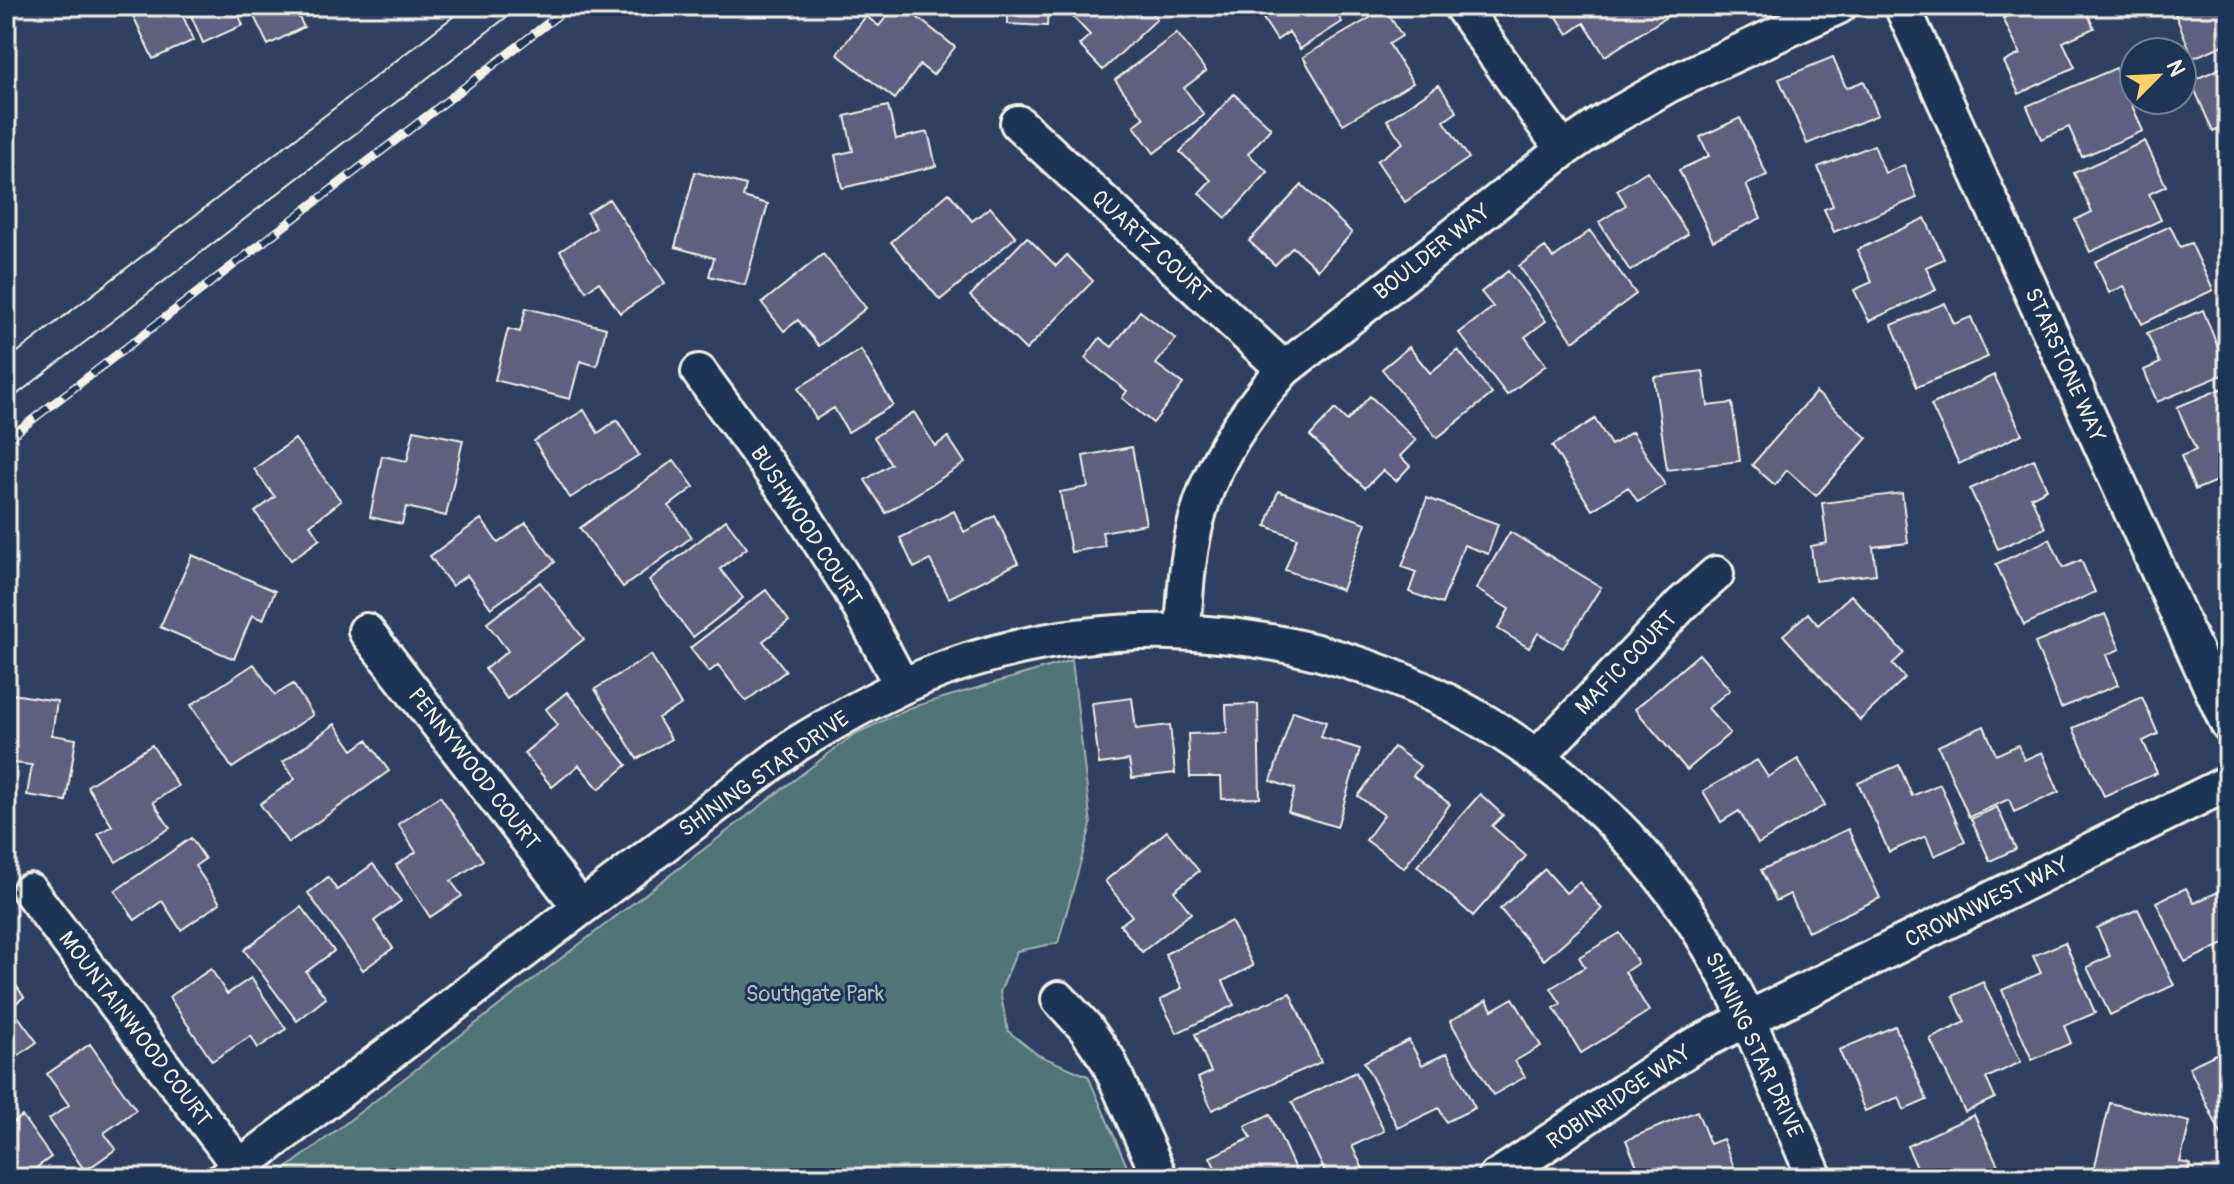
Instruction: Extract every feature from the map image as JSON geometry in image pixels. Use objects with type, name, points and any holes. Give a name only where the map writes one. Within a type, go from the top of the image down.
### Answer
[{"type":"street","points":[[1461,6],[1563,150]]},
{"type":"street","name":"BOULDER WAY","points":[[1183,632],[1186,579],[1196,521],[1214,471],[1257,400],[1284,369],[1563,150],[1604,122],[1670,84],[1839,6]]},
{"type":"street","name":"STARSTONE WAY","points":[[1902,6],[2228,724]]},
{"type":"street","name":"QUARTZ COURT","points":[[1018,123],[1284,369]]},
{"type":"street","name":"BUSHWOOD COURT","points":[[699,372],[800,510],[851,590],[902,686]]},
{"type":"street","name":"MAFIC COURT","points":[[1538,756],[1682,604],[1716,574]]},
{"type":"street","name":"PENNYWOOD COURT","points":[[366,631],[581,908]]},
{"type":"street","name":"SHINING STAR DRIVE","points":[[232,1172],[797,744],[854,710],[902,686],[966,661],[1042,642],[1108,633],[1183,632],[1251,637],[1316,651],[1370,667],[1431,692],[1491,724],[1538,756],[1596,804],[1642,852],[1689,914],[1733,991],[1815,1178]]},
{"type":"street","name":"CROWNWEST WAY","points":[[1746,1021],[2228,783]]},
{"type":"street","name":"MOUNTAINWOOD COURT","points":[[30,891],[232,1172]]},
{"type":"street","points":[[1059,999],[1085,1027],[1108,1060],[1160,1178]]},
{"type":"street","name":"ROBINRIDGE WAY","points":[[1495,1178],[1627,1087],[1693,1046],[1746,1021]]},
{"type":"green space","name":"Southgate Park","points":[[1072,660],[1091,825],[1058,943],[1017,951],[1000,992],[1008,1031],[1038,1055],[1088,1076],[1132,1178],[274,1178],[853,735],[909,708]]},
{"type":"building","points":[[143,6],[178,6],[194,40],[153,59],[132,13]]},
{"type":"building","points":[[187,6],[235,6],[243,25],[203,43]]},
{"type":"building","points":[[249,6],[293,6],[304,27],[268,45]]},
{"type":"building","points":[[895,6],[903,6],[955,47],[933,75],[920,65],[895,99],[837,54],[866,16],[879,26]]},
{"type":"building","points":[[1008,6],[1048,6],[1047,26],[1008,24]]},
{"type":"building","points":[[1085,6],[1146,6],[1157,19],[1103,70],[1079,45],[1090,35],[1073,17]]},
{"type":"building","points":[[1255,6],[1332,6],[1342,22],[1300,49],[1289,32],[1277,40]]},
{"type":"building","points":[[1550,6],[1666,6],[1671,14],[1605,56],[1584,23],[1568,34]]},
{"type":"building","points":[[2028,6],[2084,6],[2094,28],[2063,42],[2075,67],[2019,94],[2004,62],[2020,54],[2003,18]]},
{"type":"building","points":[[2172,6],[2228,6],[2228,43],[2198,56],[2198,36],[2184,36]]},
{"type":"building","points":[[1385,9],[1402,36],[1389,44],[1413,83],[1343,124],[1303,57]]},
{"type":"building","points":[[1177,33],[1206,71],[1184,88],[1204,115],[1154,153],[1134,126],[1144,118],[1115,80]]},
{"type":"building","points":[[1833,57],[1846,88],[1864,81],[1878,115],[1807,144],[1779,79]]},
{"type":"building","points":[[2228,65],[2228,125],[2213,132],[2198,97],[2198,78]]},
{"type":"building","points":[[2116,68],[2118,116],[2137,116],[2143,131],[2082,157],[2069,127],[2041,139],[2027,106]]},
{"type":"building","points":[[1439,85],[1457,112],[1444,121],[1469,158],[1405,202],[1377,161],[1403,143],[1387,120]]},
{"type":"building","points":[[1234,94],[1271,128],[1248,154],[1268,172],[1226,218],[1199,193],[1211,180],[1180,152]]},
{"type":"building","points":[[888,106],[896,139],[928,132],[936,166],[842,188],[835,155],[853,151],[845,116]]},
{"type":"building","points":[[1740,118],[1767,175],[1746,185],[1761,218],[1713,241],[1679,170],[1709,156],[1700,137]]},
{"type":"building","points":[[2145,141],[2166,186],[2149,194],[2161,220],[2090,252],[2075,220],[2092,212],[2074,173]]},
{"type":"building","points":[[1874,145],[1885,173],[1904,165],[1917,198],[1834,232],[1824,209],[1833,206],[1818,167]]},
{"type":"building","points":[[1647,171],[1688,234],[1630,271],[1599,222],[1626,205],[1617,190]]},
{"type":"building","points":[[695,172],[746,185],[743,197],[768,204],[745,285],[709,276],[714,258],[675,247]]},
{"type":"building","points":[[1302,185],[1352,233],[1318,270],[1293,247],[1275,265],[1249,241]]},
{"type":"building","points":[[949,193],[972,221],[990,207],[1016,237],[940,300],[891,242]]},
{"type":"building","points":[[609,199],[665,283],[620,313],[599,282],[586,291],[560,251],[596,228],[587,213]]},
{"type":"building","points":[[1925,218],[1944,259],[1926,267],[1936,290],[1869,321],[1854,290],[1872,282],[1857,250]]},
{"type":"building","points":[[2170,226],[2180,247],[2191,243],[2213,290],[2142,324],[2124,286],[2109,293],[2095,262]]},
{"type":"building","points":[[1590,231],[1636,294],[1573,341],[1519,266],[1545,247],[1553,258]]},
{"type":"building","points":[[1027,237],[1056,266],[1067,255],[1093,281],[1026,350],[970,296]]},
{"type":"building","points":[[823,254],[866,308],[819,346],[798,320],[784,331],[762,303]]},
{"type":"building","points":[[1508,271],[1546,321],[1525,337],[1546,365],[1507,395],[1459,333],[1493,307],[1481,292]]},
{"type":"building","points":[[1945,303],[1954,324],[1971,317],[1988,357],[1917,387],[1892,325]]},
{"type":"building","points":[[526,308],[606,328],[597,366],[580,361],[570,399],[495,380],[508,329],[520,332]]},
{"type":"building","points":[[2203,310],[2228,373],[2157,402],[2144,370],[2160,363],[2147,333]]},
{"type":"building","points":[[1140,311],[1176,339],[1156,364],[1183,384],[1153,423],[1122,398],[1127,391],[1085,358],[1100,338],[1112,347]]},
{"type":"building","points":[[1409,347],[1430,373],[1458,350],[1492,394],[1437,438],[1382,369]]},
{"type":"building","points":[[861,350],[893,405],[848,432],[834,408],[816,419],[798,388]]},
{"type":"building","points":[[1703,371],[1708,406],[1732,403],[1740,461],[1667,470],[1654,377]]},
{"type":"building","points":[[1994,375],[2022,434],[1959,464],[1931,405]]},
{"type":"building","points":[[2228,386],[2228,476],[2195,490],[2181,456],[2196,450],[2177,407]]},
{"type":"building","points":[[1816,392],[1867,438],[1816,496],[1787,470],[1775,485],[1752,465]]},
{"type":"building","points":[[1370,396],[1416,440],[1400,456],[1410,466],[1396,481],[1383,470],[1365,488],[1310,436],[1335,409],[1347,421]]},
{"type":"building","points":[[584,410],[598,433],[617,420],[639,455],[570,498],[534,441]]},
{"type":"building","points":[[914,412],[935,446],[948,437],[965,463],[886,513],[865,480],[891,464],[874,437]]},
{"type":"building","points":[[1595,419],[1611,445],[1632,432],[1665,485],[1638,502],[1628,487],[1592,510],[1552,446]]},
{"type":"building","points":[[414,430],[463,440],[446,516],[406,507],[402,524],[370,517],[382,456],[407,461]]},
{"type":"building","points":[[295,439],[341,501],[310,525],[320,539],[291,560],[255,512],[275,497],[254,469]]},
{"type":"building","points":[[1132,447],[1146,524],[1102,532],[1105,546],[1071,552],[1060,492],[1088,487],[1083,456]]},
{"type":"building","points":[[2034,459],[2047,489],[2031,497],[2045,528],[1998,549],[1970,489]]},
{"type":"building","points":[[674,460],[694,487],[669,506],[692,537],[623,587],[580,528]]},
{"type":"building","points":[[2228,485],[2228,517],[2216,490]]},
{"type":"building","points":[[1278,491],[1366,523],[1342,590],[1285,570],[1297,538],[1266,526]]},
{"type":"building","points":[[1902,493],[1908,543],[1873,547],[1876,574],[1815,581],[1811,546],[1827,543],[1822,503]]},
{"type":"building","points":[[1427,498],[1498,524],[1488,554],[1464,545],[1442,604],[1409,592],[1416,572],[1402,567]]},
{"type":"building","points":[[954,511],[964,532],[995,516],[1018,563],[949,598],[930,560],[914,568],[900,538]]},
{"type":"building","points":[[481,519],[498,543],[526,523],[555,562],[491,608],[467,575],[452,586],[430,556]]},
{"type":"building","points":[[726,520],[747,548],[720,569],[743,598],[693,637],[649,580]]},
{"type":"building","points":[[2228,531],[2228,557],[2218,535]]},
{"type":"building","points":[[1510,532],[1601,587],[1563,648],[1538,633],[1529,648],[1498,629],[1509,609],[1476,589]]},
{"type":"building","points":[[2050,539],[2063,568],[2081,560],[2095,592],[2024,625],[1996,564]]},
{"type":"building","points":[[192,555],[275,591],[263,620],[252,615],[234,659],[160,627]]},
{"type":"building","points":[[540,582],[584,639],[507,699],[485,669],[508,651],[487,623]]},
{"type":"building","points":[[766,590],[789,621],[763,641],[786,671],[746,701],[718,665],[709,672],[690,648]]},
{"type":"building","points":[[1851,595],[1904,653],[1892,664],[1905,678],[1860,720],[1783,635],[1808,613],[1818,625]]},
{"type":"building","points":[[2105,614],[2120,649],[2106,655],[2118,685],[2061,708],[2035,643]]},
{"type":"building","points":[[1699,654],[1730,690],[1708,708],[1730,733],[1687,770],[1635,709]]},
{"type":"building","points":[[651,655],[681,705],[658,718],[671,739],[637,759],[595,689]]},
{"type":"building","points":[[254,664],[275,695],[293,684],[313,715],[232,768],[191,705]]},
{"type":"building","points":[[567,692],[627,765],[599,789],[579,765],[552,787],[524,753],[558,725],[546,709]]},
{"type":"building","points":[[6,693],[57,701],[52,735],[76,739],[66,801],[27,795],[32,765],[6,762]]},
{"type":"building","points":[[2142,697],[2158,734],[2143,741],[2157,773],[2104,796],[2073,728]]},
{"type":"building","points":[[1132,698],[1136,729],[1170,725],[1175,773],[1132,778],[1129,760],[1099,764],[1092,703]]},
{"type":"building","points":[[1258,704],[1260,798],[1222,799],[1221,777],[1190,777],[1188,734],[1227,733],[1226,705]]},
{"type":"building","points":[[1293,711],[1326,722],[1321,737],[1360,749],[1337,827],[1288,812],[1295,789],[1271,781]]},
{"type":"building","points":[[335,724],[353,750],[367,740],[389,771],[288,843],[260,804],[295,779],[283,762]]},
{"type":"building","points":[[1984,726],[1996,755],[2018,745],[2024,760],[2042,752],[2059,792],[2014,812],[2009,799],[1969,817],[1938,746]]},
{"type":"building","points":[[152,745],[178,786],[153,802],[170,828],[116,862],[98,834],[112,826],[87,786]]},
{"type":"building","points":[[1394,747],[1420,766],[1413,776],[1450,804],[1404,868],[1366,840],[1384,815],[1358,796]]},
{"type":"building","points":[[1798,759],[1825,805],[1758,844],[1739,811],[1721,822],[1703,791],[1757,760],[1768,777]]},
{"type":"building","points":[[1899,765],[1912,796],[1940,784],[1965,842],[1934,856],[1926,836],[1889,852],[1858,783]]},
{"type":"building","points":[[1480,794],[1503,815],[1492,826],[1526,856],[1473,916],[1417,866]]},
{"type":"building","points":[[440,796],[483,860],[451,881],[462,896],[430,917],[396,865],[416,852],[398,824]]},
{"type":"building","points":[[1997,807],[2016,849],[1990,861],[1971,819]]},
{"type":"building","points":[[1848,829],[1880,898],[1808,932],[1790,894],[1776,901],[1761,870]]},
{"type":"building","points":[[1167,831],[1199,871],[1174,891],[1191,913],[1142,952],[1120,925],[1132,916],[1105,881]]},
{"type":"building","points":[[191,838],[205,859],[195,866],[220,903],[181,930],[162,901],[135,920],[115,891]]},
{"type":"building","points":[[373,864],[401,901],[374,921],[393,948],[363,970],[308,893],[328,877],[337,890]]},
{"type":"building","points":[[1545,869],[1566,893],[1579,882],[1602,909],[1544,960],[1500,909]]},
{"type":"building","points":[[2186,888],[2194,903],[2227,888],[2228,942],[2185,962],[2156,902]]},
{"type":"building","points":[[301,907],[334,951],[306,972],[326,998],[297,1021],[244,950]]},
{"type":"building","points":[[2138,909],[2174,985],[2110,1015],[2087,967],[2110,956],[2097,928]]},
{"type":"building","points":[[1231,921],[1253,966],[1223,981],[1234,1005],[1177,1033],[1160,1000],[1182,988],[1165,954]]},
{"type":"building","points":[[1620,933],[1638,963],[1625,972],[1649,1011],[1581,1053],[1554,1008],[1561,1004],[1551,988],[1585,967],[1579,957]]},
{"type":"building","points":[[2065,942],[2095,1013],[2064,1026],[2071,1043],[2032,1060],[2002,990],[2041,973],[2033,956]]},
{"type":"building","points":[[211,969],[227,994],[251,978],[286,1029],[258,1048],[251,1036],[212,1061],[169,997]]},
{"type":"building","points":[[6,971],[24,997],[11,1007],[37,1042],[6,1064]]},
{"type":"building","points":[[1983,982],[2021,1062],[1986,1078],[1995,1098],[1965,1112],[1930,1039],[1965,1022],[1953,996]]},
{"type":"building","points":[[1290,993],[1321,1062],[1212,1110],[1198,1078],[1211,1072],[1195,1034]]},
{"type":"building","points":[[1513,998],[1541,1046],[1515,1061],[1525,1077],[1493,1095],[1450,1021],[1487,1000],[1492,1010]]},
{"type":"building","points":[[1895,1026],[1927,1100],[1904,1110],[1899,1097],[1865,1111],[1839,1050]]},
{"type":"building","points":[[1409,1040],[1422,1065],[1447,1053],[1475,1108],[1446,1122],[1439,1108],[1398,1128],[1364,1062]]},
{"type":"building","points":[[90,1044],[136,1110],[104,1133],[116,1149],[85,1171],[49,1119],[69,1105],[47,1074]]},
{"type":"building","points":[[2228,1048],[2228,1135],[2223,1138],[2189,1067]]},
{"type":"building","points":[[1356,1072],[1384,1131],[1352,1146],[1366,1175],[1359,1178],[1328,1178],[1292,1102]]},
{"type":"building","points":[[2110,1103],[2190,1122],[2180,1162],[2190,1164],[2187,1178],[2092,1178]]},
{"type":"building","points":[[1697,1111],[1710,1144],[1723,1139],[1735,1170],[1715,1178],[1642,1178],[1626,1140]]},
{"type":"building","points":[[1270,1114],[1299,1178],[1220,1178],[1210,1157],[1251,1138],[1245,1126]]},
{"type":"building","points":[[1974,1115],[2004,1178],[1922,1178],[1907,1146]]},
{"type":"building","points":[[22,1116],[51,1157],[26,1178],[6,1178],[6,1128]]},
{"type":"tram line","points":[[6,361],[467,6]]},
{"type":"tram line","points":[[6,403],[521,6]]},
{"type":"railway","points":[[6,440],[570,6]]}]
